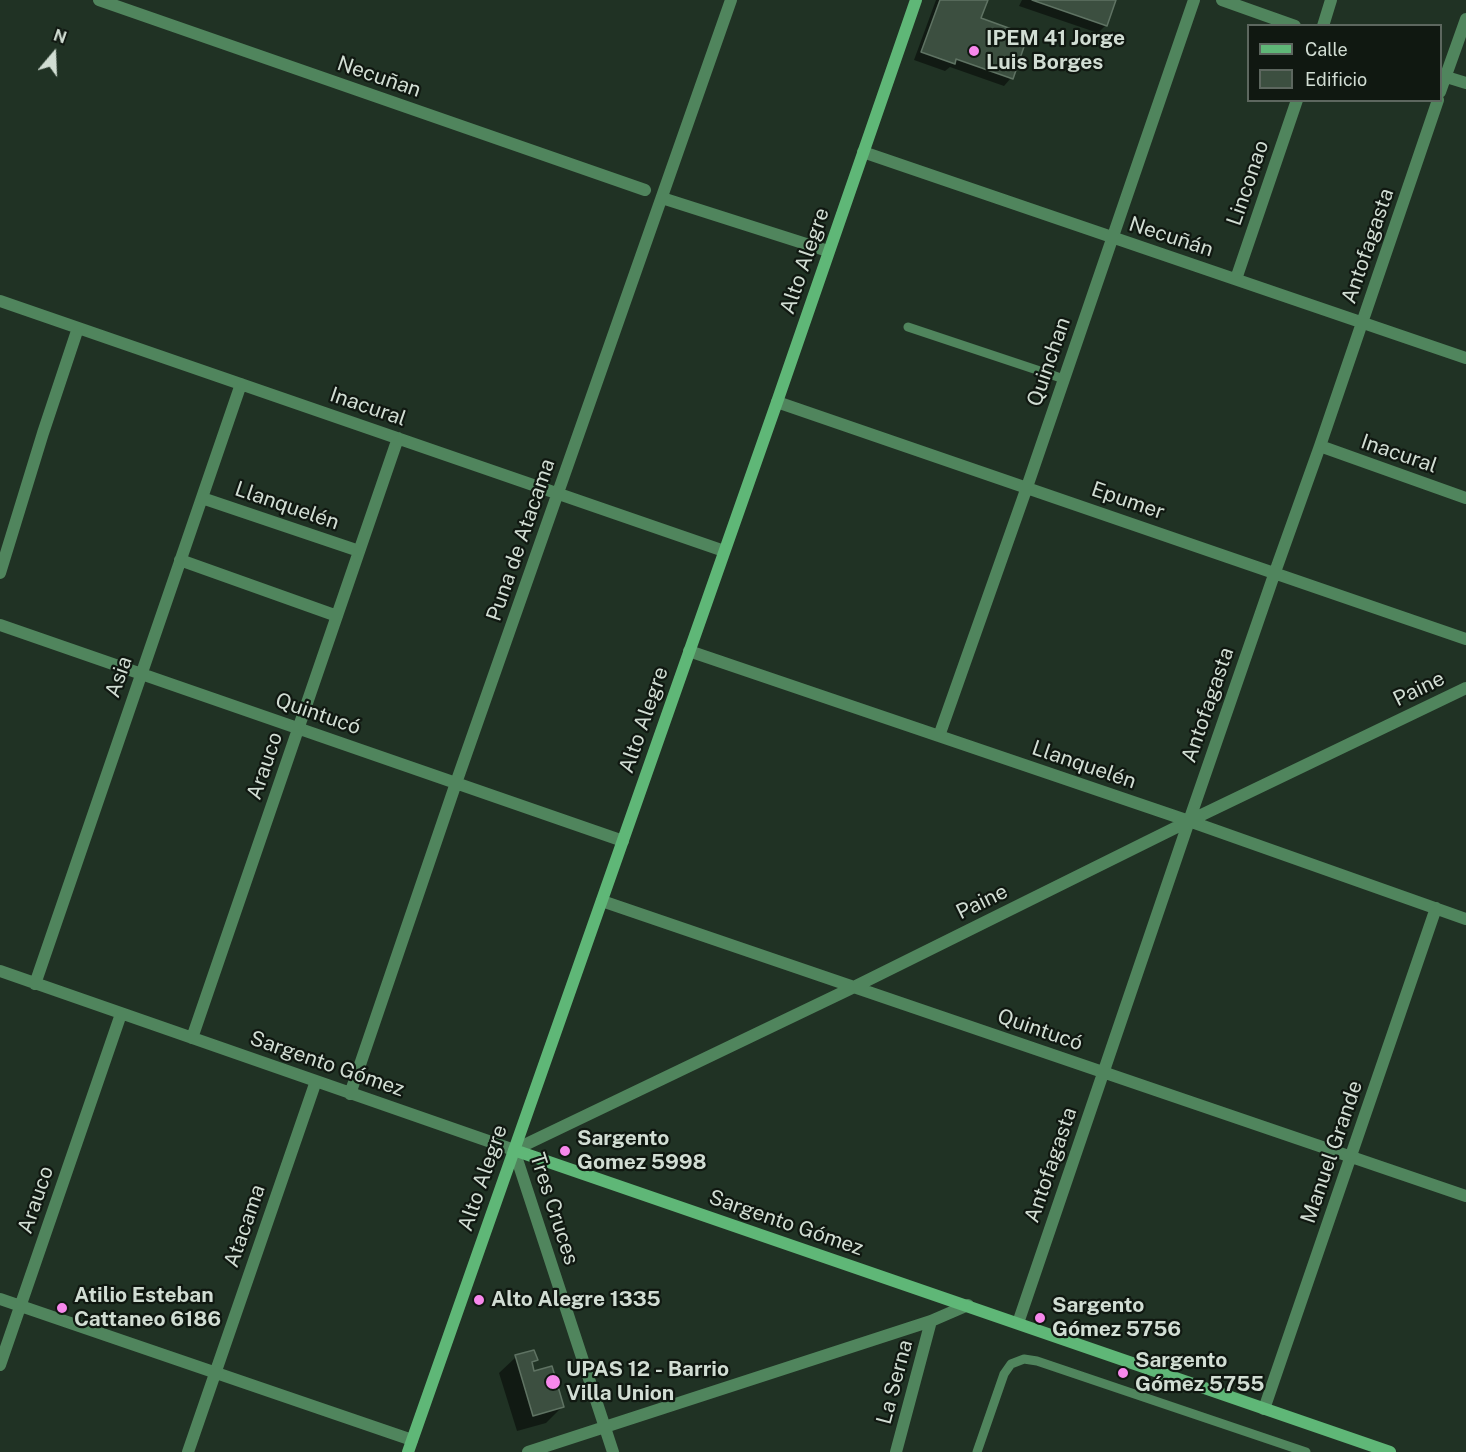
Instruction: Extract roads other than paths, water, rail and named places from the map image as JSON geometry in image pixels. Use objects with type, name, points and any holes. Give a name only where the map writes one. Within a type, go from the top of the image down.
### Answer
[{"type":"main road","name":"Alto Alegre","points":[[410,1446],[624,841],[916,0]]},
{"type":"main road","name":"Sargento Gómez","points":[[514,1150],[1390,1452]]},
{"type":"street","name":"Necuñan","points":[[99,0],[645,190]]},
{"type":"street","name":"Puna de Atacama","points":[[350,1094],[456,783],[731,0]]},
{"type":"street","name":"Quinchan","points":[[939,736],[1194,0]]},
{"type":"street","points":[[1222,0],[1289,24]]},
{"type":"street","points":[[1324,24],[1331,0]]},
{"type":"street","points":[[1466,19],[1443,75],[1466,83]]},
{"type":"street","name":"Linconao","points":[[1236,279],[1296,102]]},
{"type":"street","name":"Antofagasta","points":[[1018,1323],[1437,102]]},
{"type":"street","name":"Necuñán","points":[[863,152],[1466,358]]},
{"type":"street","points":[[662,198],[828,251]]},
{"type":"street","name":"Inacural","points":[[0,301],[724,551]]},
{"type":"street","points":[[0,573],[78,328]]},
{"type":"street","name":"Asia","points":[[35,984],[241,384]]},
{"type":"street","name":"Epumer","points":[[777,402],[1466,639]]},
{"type":"street","name":"Arauco","points":[[192,1038],[398,438]]},
{"type":"street","name":"Inacural","points":[[1320,446],[1466,498]]},
{"type":"street","name":"Llanquelén","points":[[202,498],[359,551]]},
{"type":"street","points":[[180,560],[337,616]]},
{"type":"street","name":"Quintucó","points":[[0,625],[624,841]]},
{"type":"street","name":"Llanquelén","points":[[689,651],[1189,821],[1466,919]]},
{"type":"street","name":"Paine","points":[[514,1150],[1466,688]]},
{"type":"street","name":"Quintucó","points":[[602,902],[1466,1196]]},
{"type":"street","name":"Manuel Grande","points":[[1264,1409],[1436,908]]},
{"type":"street","name":"Sargento Gómez","points":[[0,972],[514,1150]]},
{"type":"street","name":"Arauco","points":[[0,1365],[122,1014]]},
{"type":"street","name":"Atacama","points":[[188,1452],[316,1081]]},
{"type":"street","name":"Tres Cruces","points":[[514,1150],[613,1452]]},
{"type":"street","points":[[0,1299],[215,1373],[410,1446]]},
{"type":"street","points":[[528,1452],[931,1321],[968,1305]]},
{"type":"street","name":"La Serna","points":[[896,1452],[931,1321]]},
{"type":"lane","points":[[908,327],[1064,379]]},
{"type":"lane","points":[[977,1452],[1005,1374],[1011,1364],[1024,1359],[1037,1361],[1306,1452]]},
{"type":"place","name":"IPEM 41 Jorge Luis Borges","points":[[974,51]]},
{"type":"place","name":"Sargento Gomez 5998","points":[[565,1151]]},
{"type":"place","name":"Alto Alegre 1335","points":[[479,1300]]},
{"type":"place","name":"Atilio Esteban Cattaneo 6186","points":[[62,1308]]},
{"type":"place","name":"Sargento Gómez 5756","points":[[1040,1318]]},
{"type":"place","name":"Sargento Gómez 5755","points":[[1123,1373]]},
{"type":"place","name":"UPAS 12 - Barrio Villa Union","points":[[553,1382]]}]
